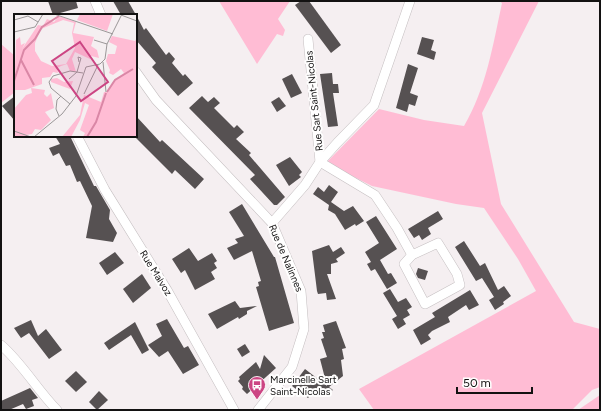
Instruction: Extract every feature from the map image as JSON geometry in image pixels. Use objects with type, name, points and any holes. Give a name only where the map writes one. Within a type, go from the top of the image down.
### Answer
[{"type":"street","points":[[95,1],[101,14]]},
{"type":"street","name":"Rue Sart Saint-Nicolas","points":[[272,223],[305,185],[320,162],[374,105],[410,1]]},
{"type":"street","name":"Rue Sart Saint-Nicolas","points":[[308,40],[320,162]]},
{"type":"street","name":"Rue de Nalinnes","points":[[137,73],[156,100],[272,223],[301,291],[304,329],[292,367],[258,410]]},
{"type":"street","name":"Rue Malvoz","points":[[78,137],[105,190],[167,290],[234,410]]},
{"type":"street","name":"Rue Sart Saint-Nicolas","points":[[320,162],[375,195],[397,228],[412,255]]},
{"type":"street","points":[[438,243],[457,274],[460,285],[425,304],[404,264],[412,255],[438,243]]},
{"type":"street","points":[[1,345],[12,354],[47,400],[57,410]]},
{"type":"shaded area","points":[[219,1],[290,1],[278,19],[285,30],[283,36],[277,34],[257,64]]},
{"type":"shaded area","points":[[499,1],[539,1],[482,113],[501,204],[574,322],[600,329],[600,387],[592,390],[572,410],[374,410],[359,389],[536,291],[518,259],[484,208],[456,204],[372,186],[326,163],[379,109],[424,120],[464,126],[478,97],[488,66],[502,3]]},
{"type":"shaded area","points":[[1,44],[14,55],[14,93],[1,103]]},
{"type":"shaded area","points":[[600,395],[600,410],[578,410]]},
{"type":"building","points":[[48,1],[76,1],[78,8],[53,14]]},
{"type":"building","points":[[113,1],[128,1],[135,14],[120,14]]},
{"type":"building","points":[[301,1],[309,1],[341,45],[331,53],[295,5]]},
{"type":"building","points":[[137,17],[144,30],[146,28],[166,55],[169,52],[175,59],[172,63],[183,76],[185,74],[193,83],[178,96],[152,67],[156,63],[137,41]]},
{"type":"building","points":[[422,37],[434,40],[431,50],[436,52],[434,60],[417,54]]},
{"type":"building","points":[[408,64],[418,68],[410,93],[418,96],[415,106],[409,104],[407,112],[396,108]]},
{"type":"building","points":[[332,73],[333,84],[338,84],[339,93],[333,93],[338,126],[328,127],[320,74]]},
{"type":"building","points":[[292,74],[302,93],[291,98],[282,79]]},
{"type":"building","points":[[202,96],[208,102],[214,97],[220,103],[214,108],[234,128],[237,125],[244,132],[236,139],[251,153],[249,155],[285,197],[277,205],[274,205],[250,179],[255,175],[189,108]]},
{"type":"building","points":[[14,97],[14,120],[2,106]]},
{"type":"building","points":[[279,97],[286,106],[277,112],[271,102]]},
{"type":"building","points":[[137,117],[160,142],[162,140],[204,179],[195,189],[175,170],[172,174],[136,138]]},
{"type":"building","points":[[56,137],[70,137],[94,186],[96,186],[110,210],[109,219],[117,233],[113,242],[86,238],[92,206],[80,181],[77,182],[70,165],[66,166],[59,153],[53,156],[49,148],[60,144]]},
{"type":"building","points":[[290,157],[302,172],[299,175],[301,177],[289,186],[276,165]]},
{"type":"building","points":[[329,185],[338,192],[331,202],[344,211],[353,206],[364,221],[345,230],[335,214],[328,210],[329,205],[313,194],[318,187],[324,192]]},
{"type":"building","points":[[242,204],[275,257],[294,323],[269,331],[256,287],[259,286],[258,282],[261,281],[252,251],[234,260],[227,248],[238,243],[235,239],[244,236],[229,212]]},
{"type":"building","points":[[438,211],[443,219],[428,228],[431,234],[422,240],[419,235],[414,238],[408,229]]},
{"type":"building","points":[[376,216],[397,249],[380,260],[388,274],[391,273],[397,283],[387,289],[375,269],[371,271],[367,264],[371,262],[365,252],[379,243],[366,222]]},
{"type":"building","points":[[464,241],[480,266],[485,263],[498,290],[504,286],[511,296],[503,302],[504,304],[495,310],[489,300],[494,297],[482,278],[476,281],[455,247]]},
{"type":"building","points":[[329,245],[333,252],[341,247],[345,253],[336,259],[338,262],[331,264],[331,274],[327,274],[336,299],[327,300],[326,293],[318,294],[317,291],[312,251]]},
{"type":"building","points":[[189,248],[198,261],[212,253],[217,261],[214,263],[217,268],[211,272],[215,279],[195,290],[185,270],[181,273],[172,259]]},
{"type":"building","points":[[115,252],[124,263],[107,275],[99,263]]},
{"type":"building","points":[[418,268],[428,271],[425,280],[418,278],[416,274]]},
{"type":"building","points":[[142,274],[151,288],[133,303],[123,289]]},
{"type":"building","points":[[390,289],[398,302],[406,298],[412,307],[407,310],[410,315],[403,319],[406,324],[398,329],[392,319],[397,316],[383,293]]},
{"type":"building","points":[[470,290],[479,305],[469,310],[466,305],[448,317],[450,322],[432,331],[428,335],[431,339],[421,345],[413,330],[435,317],[432,313]]},
{"type":"building","points":[[235,301],[240,308],[257,306],[247,311],[247,314],[239,319],[238,317],[217,329],[208,314]]},
{"type":"building","points":[[167,319],[184,348],[188,346],[199,365],[183,374],[168,351],[159,357],[148,345],[162,336],[156,324]]},
{"type":"building","points":[[31,320],[38,336],[46,329],[62,350],[49,359],[29,333],[21,338],[14,328]]},
{"type":"building","points":[[336,321],[346,348],[342,349],[344,359],[341,360],[343,376],[329,387],[333,390],[325,395],[319,386],[308,398],[292,386],[305,369],[327,386],[320,359],[327,357],[321,339],[324,338],[322,332],[325,332],[323,325]]},
{"type":"building","points":[[135,322],[149,350],[142,354],[131,335],[109,350],[104,343]]},
{"type":"building","points":[[245,344],[250,352],[242,357],[237,349]]},
{"type":"building","points":[[264,355],[276,368],[247,394],[242,389],[243,387],[238,381],[240,379],[239,377],[256,362],[260,369]]},
{"type":"building","points":[[76,371],[87,382],[76,392],[65,381]]},
{"type":"building","points":[[30,388],[38,398],[32,400],[34,406],[26,409],[23,404],[9,410],[1,410],[1,401]]},
{"type":"building","points":[[99,391],[108,400],[97,410],[89,402]]},
{"type":"place","name":"Marcinelle Sart Saint-Nicolas","points":[[257,400]]}]
